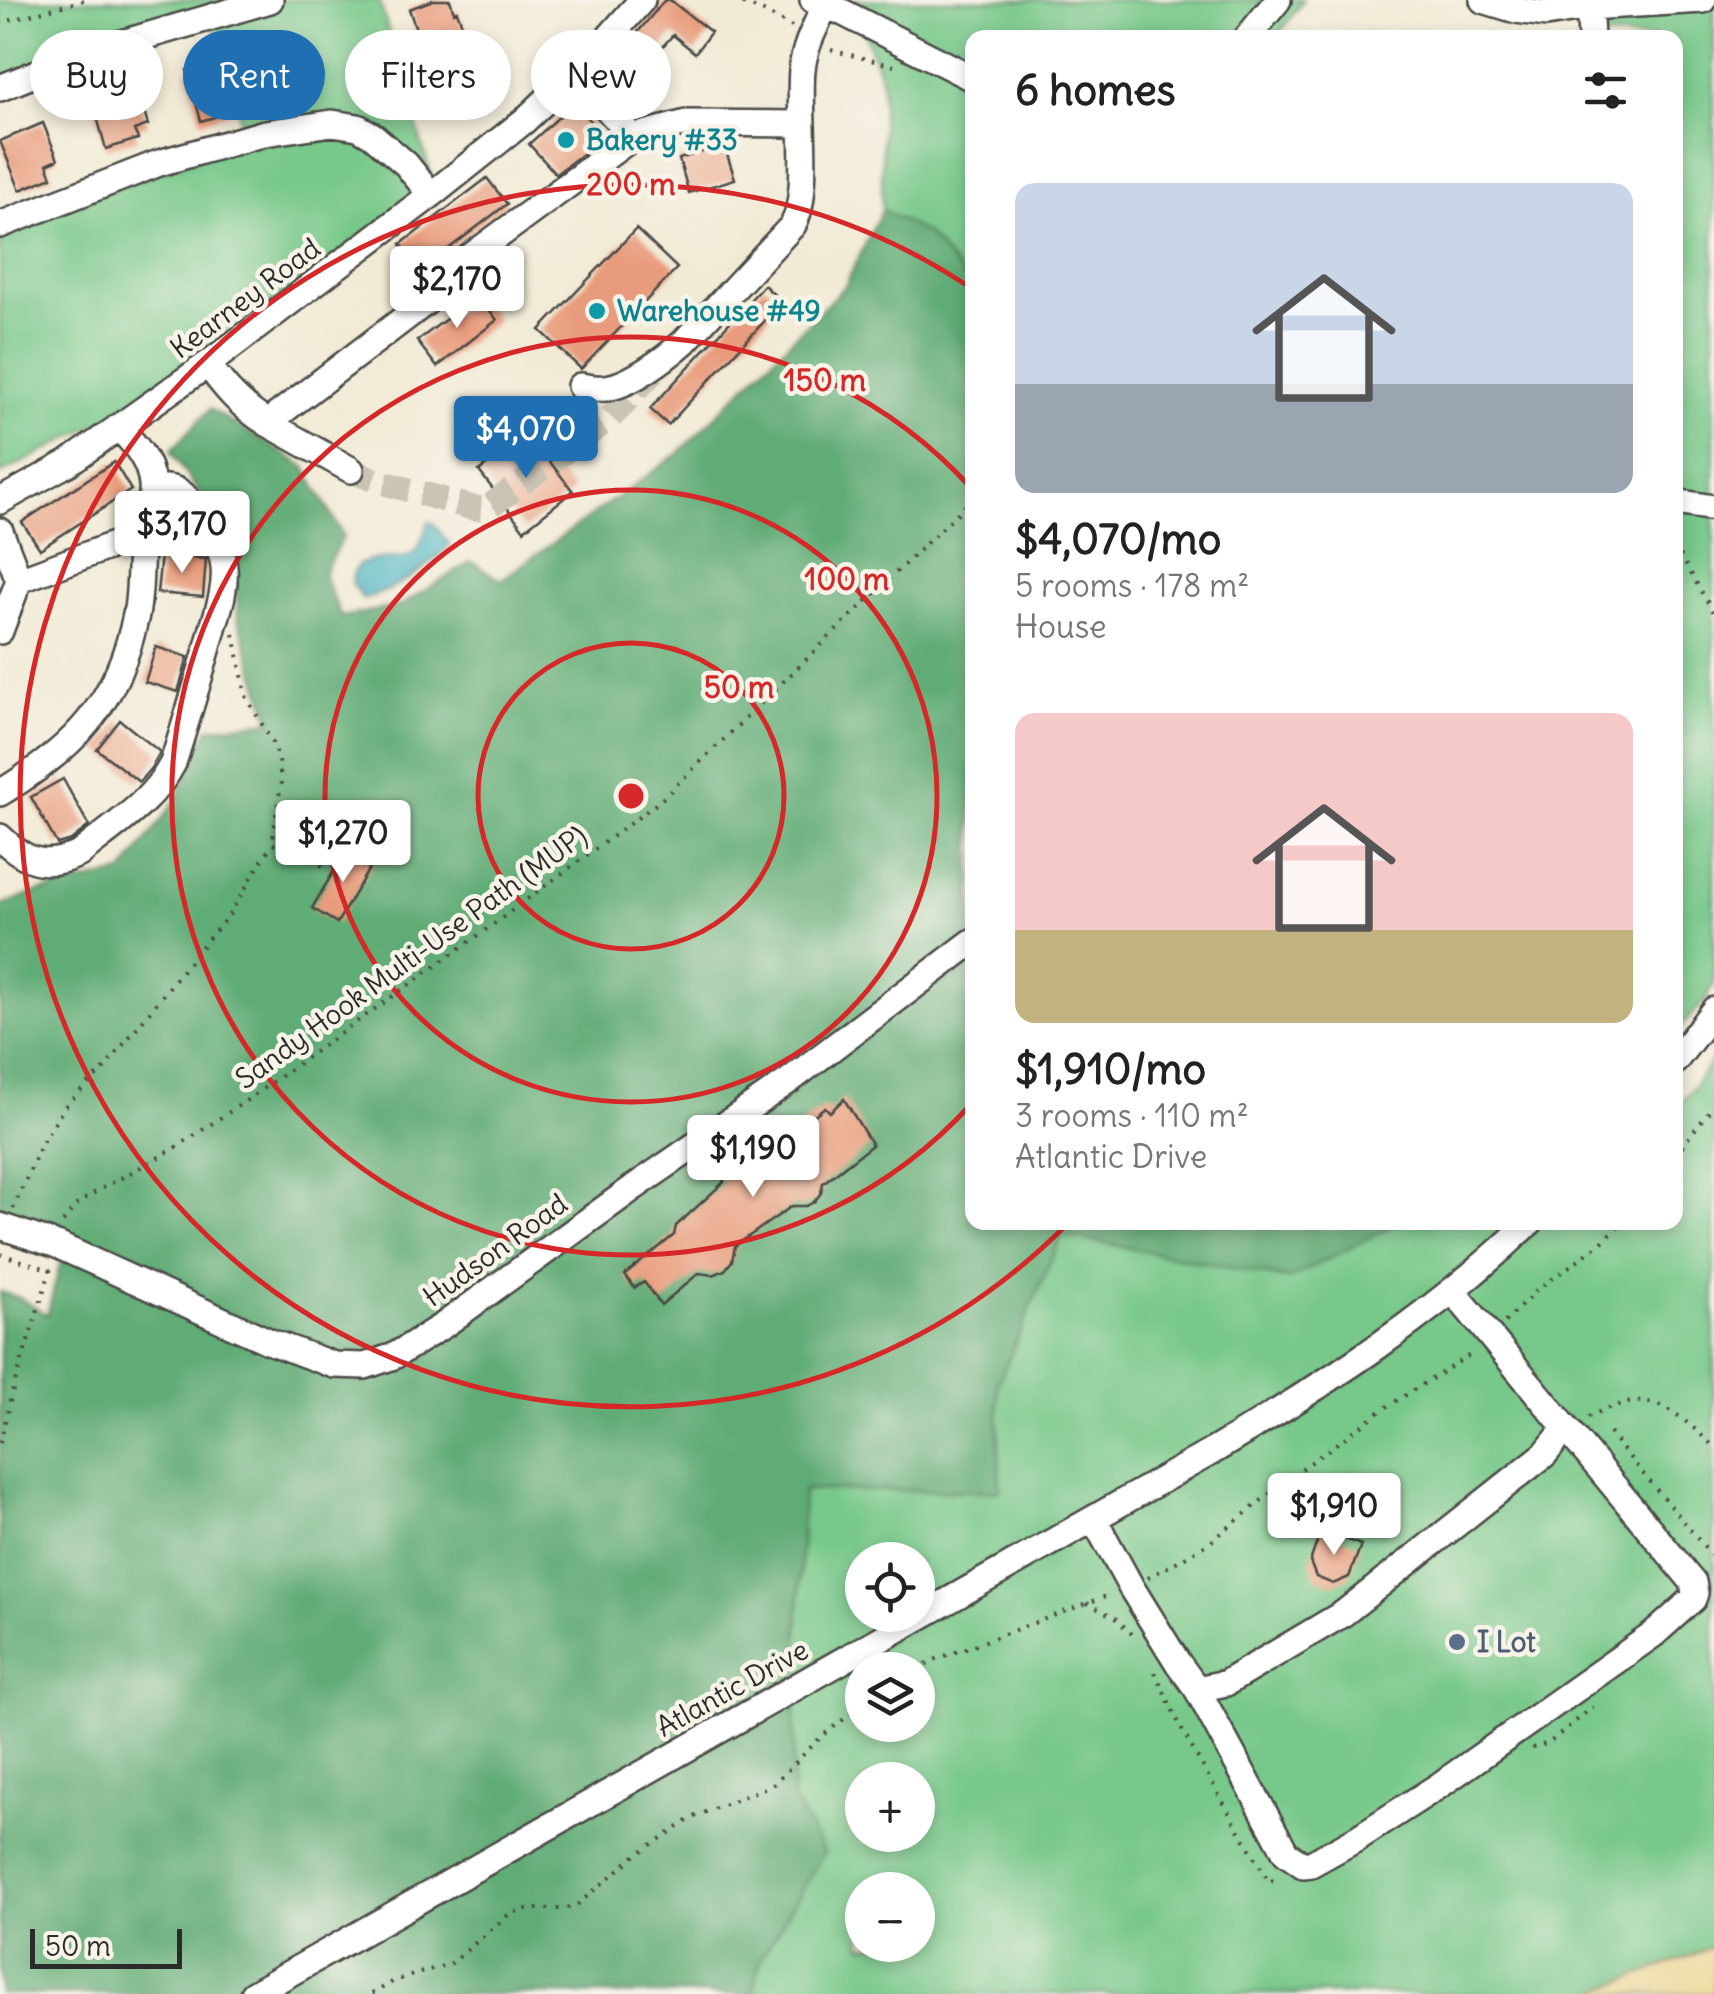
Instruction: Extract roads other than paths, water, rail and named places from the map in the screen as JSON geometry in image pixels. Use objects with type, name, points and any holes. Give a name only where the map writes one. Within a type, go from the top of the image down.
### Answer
[{"type":"street","points":[[0,88],[81,55],[270,0]]},
{"type":"street","name":"Kearney Road","points":[[614,30],[642,0]]},
{"type":"street","points":[[1254,30],[1278,0]]},
{"type":"street","points":[[1483,0],[1546,14],[1589,4],[1703,0]]},
{"type":"street","points":[[580,386],[618,385],[667,357],[793,225],[802,200],[800,124],[804,56],[824,1],[965,74]]},
{"type":"street","points":[[1589,4],[1591,30]]},
{"type":"street","name":"Kearney Road","points":[[0,501],[68,463],[208,364],[531,114]]},
{"type":"street","points":[[617,120],[632,137]]},
{"type":"street","points":[[0,225],[159,163],[265,133],[332,123],[358,127],[372,134],[406,164],[431,195]]},
{"type":"street","points":[[267,423],[426,302],[463,262],[632,137],[686,123],[800,124]]},
{"type":"street","points":[[208,364],[225,389],[267,423],[351,470]]},
{"type":"street","points":[[0,793],[32,774],[78,735],[104,702],[123,661],[136,613],[142,534],[153,487],[141,451],[118,427]]},
{"type":"street","points":[[0,837],[30,859],[53,863],[65,860],[78,854],[152,794],[173,763],[224,590],[224,566],[210,527],[183,493],[173,487],[153,487]]},
{"type":"street","points":[[1683,503],[1714,508]]},
{"type":"street","points":[[0,532],[19,580],[0,631]]},
{"type":"street","points":[[19,580],[142,534]]},
{"type":"street","name":"Hudson Road","points":[[3,1227],[54,1258],[268,1342],[334,1365],[365,1366],[394,1356],[444,1325],[790,1080],[965,947]]},
{"type":"street","points":[[1683,1051],[1714,1010]]},
{"type":"street","name":"Atlantic Drive","points":[[253,1994],[1307,1395],[1370,1354],[1453,1291],[1522,1230]]},
{"type":"street","points":[[1094,1518],[1178,1663],[1197,1688],[1286,1853],[1303,1865],[1311,1864],[1356,1839],[1440,1785],[1654,1634],[1693,1599],[1695,1587],[1453,1291]]},
{"type":"street","points":[[1197,1688],[1226,1682],[1344,1613],[1545,1454],[1565,1428]]},
{"type":"water","points":[[428,522],[450,545],[410,578],[363,599],[352,584],[358,565],[410,555]]},
{"type":"tunnel","points":[[351,470],[374,480],[486,509],[610,418],[658,367]]},
{"type":"place","name":"Bakery #33","points":[[566,140]]},
{"type":"place","name":"Warehouse #49","points":[[597,311]]},
{"type":"place","name":"I Lot","points":[[1457,1642]]}]
